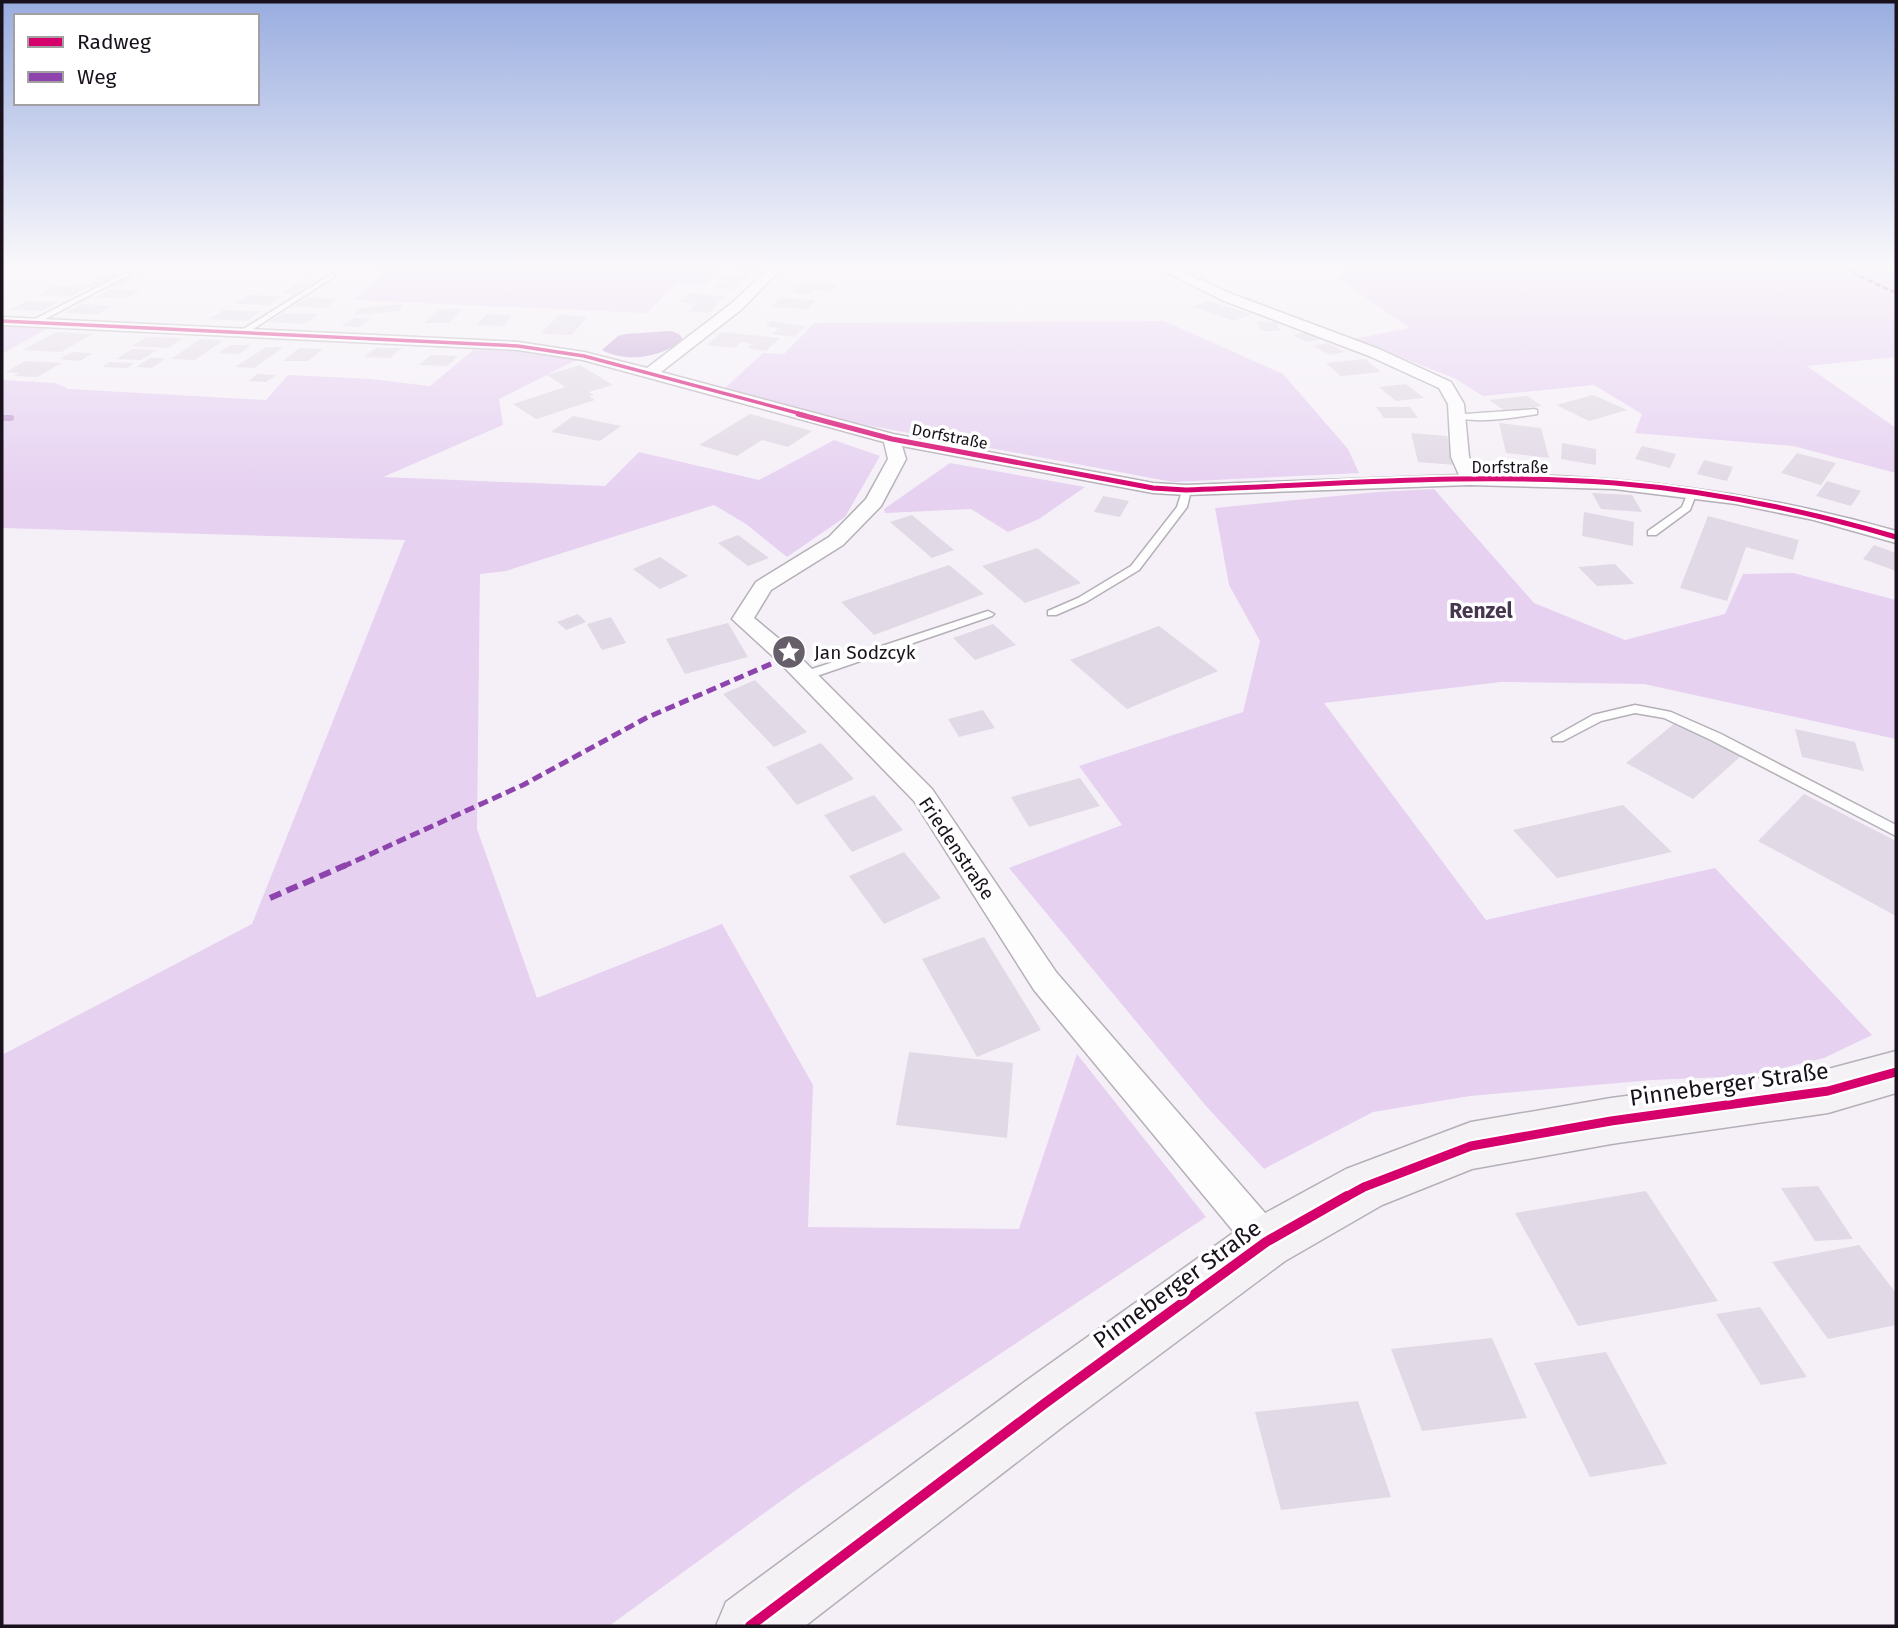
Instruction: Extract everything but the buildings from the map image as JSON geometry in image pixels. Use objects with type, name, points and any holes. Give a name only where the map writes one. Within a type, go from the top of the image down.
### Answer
[{"type":"main road","name":"Pinneberger Straße","points":[[750,1626],[1055,1396],[1266,1242],[1364,1187],[1471,1146],[1611,1121],[1828,1091],[1896,1072]]},
{"type":"street","name":"Dorfstraße","points":[[379,340],[538,348],[584,356],[650,373],[894,449]]},
{"type":"street","points":[[650,373],[693,340]]},
{"type":"street","points":[[1339,340],[1431,378],[1451,391],[1459,416],[1463,466],[1474,481]]},
{"type":"street","points":[[894,449],[935,448]]},
{"type":"street","name":"Dorfstraße","points":[[935,448],[1127,485],[1186,491],[1474,481],[1601,482],[1692,492],[1809,512],[1896,537]]},
{"type":"street","name":"Friedenstraße","points":[[894,449],[874,502],[836,541],[764,586],[743,619],[787,657],[923,795],[1045,981],[1266,1242]]},
{"type":"lane","points":[[1459,416],[1534,412]]},
{"type":"lane","points":[[1052,613],[1082,600],[1135,568],[1182,507],[1186,491]]},
{"type":"lane","points":[[1653,533],[1682,512],[1688,505],[1692,492]]},
{"type":"lane","points":[[804,676],[988,614]]},
{"type":"lane","points":[[1558,738],[1597,718],[1635,709],[1667,715],[1716,737],[1896,831]]},
{"type":"shaded area","points":[[2,340],[27,340],[2,354]]},
{"type":"shaded area","points":[[613,340],[682,340],[665,351],[644,356],[622,356],[602,350]]},
{"type":"shaded area","points":[[798,340],[1207,340],[1283,374],[1348,449],[1359,473],[1173,482],[861,424],[725,388],[763,353],[784,354]]},
{"type":"shaded area","points":[[1356,340],[1896,340],[1896,357],[1807,366],[1896,428],[1896,473],[1793,446],[1635,433],[1642,414],[1594,385],[1483,396],[1454,378]]},
{"type":"shaded area","points":[[473,350],[521,351],[576,360],[499,399],[503,425],[383,477],[605,486],[639,452],[759,480],[834,440],[880,456],[845,517],[787,557],[746,524],[714,505],[506,571],[480,574],[477,829],[537,998],[722,924],[813,1085],[808,1227],[1019,1229],[1077,1054],[1206,1217],[803,1485],[609,1626],[2,1626],[2,1055],[252,924],[405,540],[2,528],[2,380],[56,383],[68,389],[266,400],[288,375],[370,379],[430,386]]},
{"type":"shaded area","points":[[950,463],[1085,487],[1039,519],[1008,532],[971,509],[885,513],[884,509]]},
{"type":"shaded area","points":[[1434,489],[1534,603],[1625,640],[1725,614],[1743,574],[1793,573],[1896,600],[1896,739],[1644,684],[1501,682],[1324,703],[1486,920],[1715,868],[1872,1035],[1824,1058],[1748,1076],[1652,1080],[1470,1096],[1373,1112],[1264,1169],[1206,1106],[1009,868],[1122,825],[1079,766],[1243,712],[1260,641],[1229,585],[1215,508]]},
{"type":"waterway","points":[[2,418],[11,418]]},
{"type":"marked path","points":[[270,898],[442,823],[523,785],[646,718],[787,657]]},
{"type":"cycle path","points":[[394,340],[518,346],[584,356],[892,439],[1153,488],[1186,490],[1477,480],[1614,483],[1736,498],[1817,515],[1896,537]]},
{"type":"cycle path","points":[[750,1626],[1044,1404],[1266,1242],[1364,1187],[1471,1146],[1611,1121],[1828,1091],[1896,1072]]},
{"type":"place","name":"Jan Sodzcyk","points":[[789,652]]},
{"type":"district","name":"Renzel","points":[[1481,611]]}]
